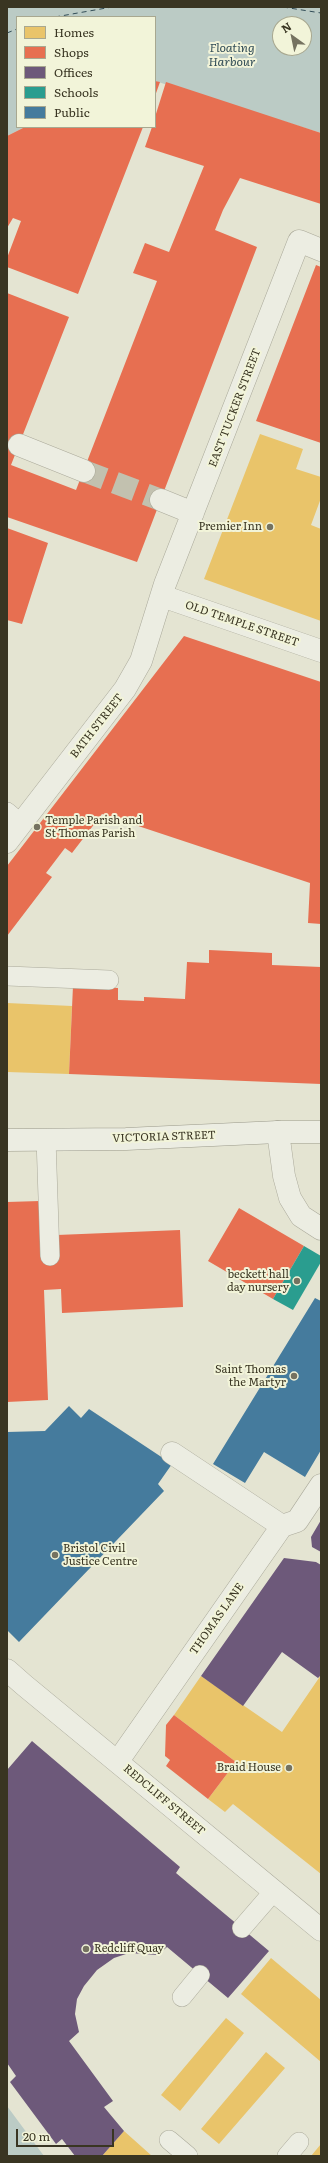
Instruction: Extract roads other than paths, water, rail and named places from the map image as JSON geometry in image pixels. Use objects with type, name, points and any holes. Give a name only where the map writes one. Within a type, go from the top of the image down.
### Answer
[{"type":"street","name":"EAST TUCKER STREET","points":[[162,596],[165,584],[299,241],[321,250]]},
{"type":"street","points":[[19,445],[84,471]]},
{"type":"street","points":[[161,500],[193,512]]},
{"type":"street","name":"OLD TEMPLE STREET","points":[[162,596],[321,651]]},
{"type":"street","name":"BATH STREET","points":[[7,842],[14,818],[125,689],[141,661],[162,596]]},
{"type":"street","points":[[278,1132],[284,1176],[290,1198],[301,1216],[321,1229]]},
{"type":"street","name":"VICTORIA STREET","points":[[7,1140],[126,1139],[278,1132],[321,1132]]},
{"type":"street","points":[[172,1453],[282,1526]]},
{"type":"street","name":"THOMAS LANE","points":[[118,1761],[282,1526],[297,1521],[321,1485]]},
{"type":"street","name":"REDCLIFF STREET","points":[[7,1670],[321,1930]]},
{"type":"lane","points":[[7,976],[109,980]]},
{"type":"lane","points":[[46,1139],[50,1256]]},
{"type":"lane","points":[[242,1928],[274,1891]]},
{"type":"lane","points":[[182,1997],[200,1975]]},
{"type":"lane","points":[[169,2140],[188,2156]]},
{"type":"water","name":"Floating Harbour","points":[[7,7],[321,7],[321,133],[156,81],[156,16],[16,16],[16,128],[23,128],[7,136]]},
{"type":"water","points":[[7,2106],[44,2156],[7,2156]]},
{"type":"tunnel","points":[[84,471],[161,500]]},
{"type":"place","name":"Premier Inn","points":[[270,527]]},
{"type":"place","name":"Temple Parish and St Thomas Parish","points":[[37,827]]},
{"type":"place","name":"beckett hall day nursery","points":[[297,1281]]},
{"type":"place","name":"Saint Thomas the Martyr","points":[[294,1376]]},
{"type":"place","name":"Bristol Civil Justice Centre","points":[[55,1555]]},
{"type":"place","name":"Braid House","points":[[289,1768]]},
{"type":"place","name":"Redcliff Quay","points":[[86,1949]]}]
